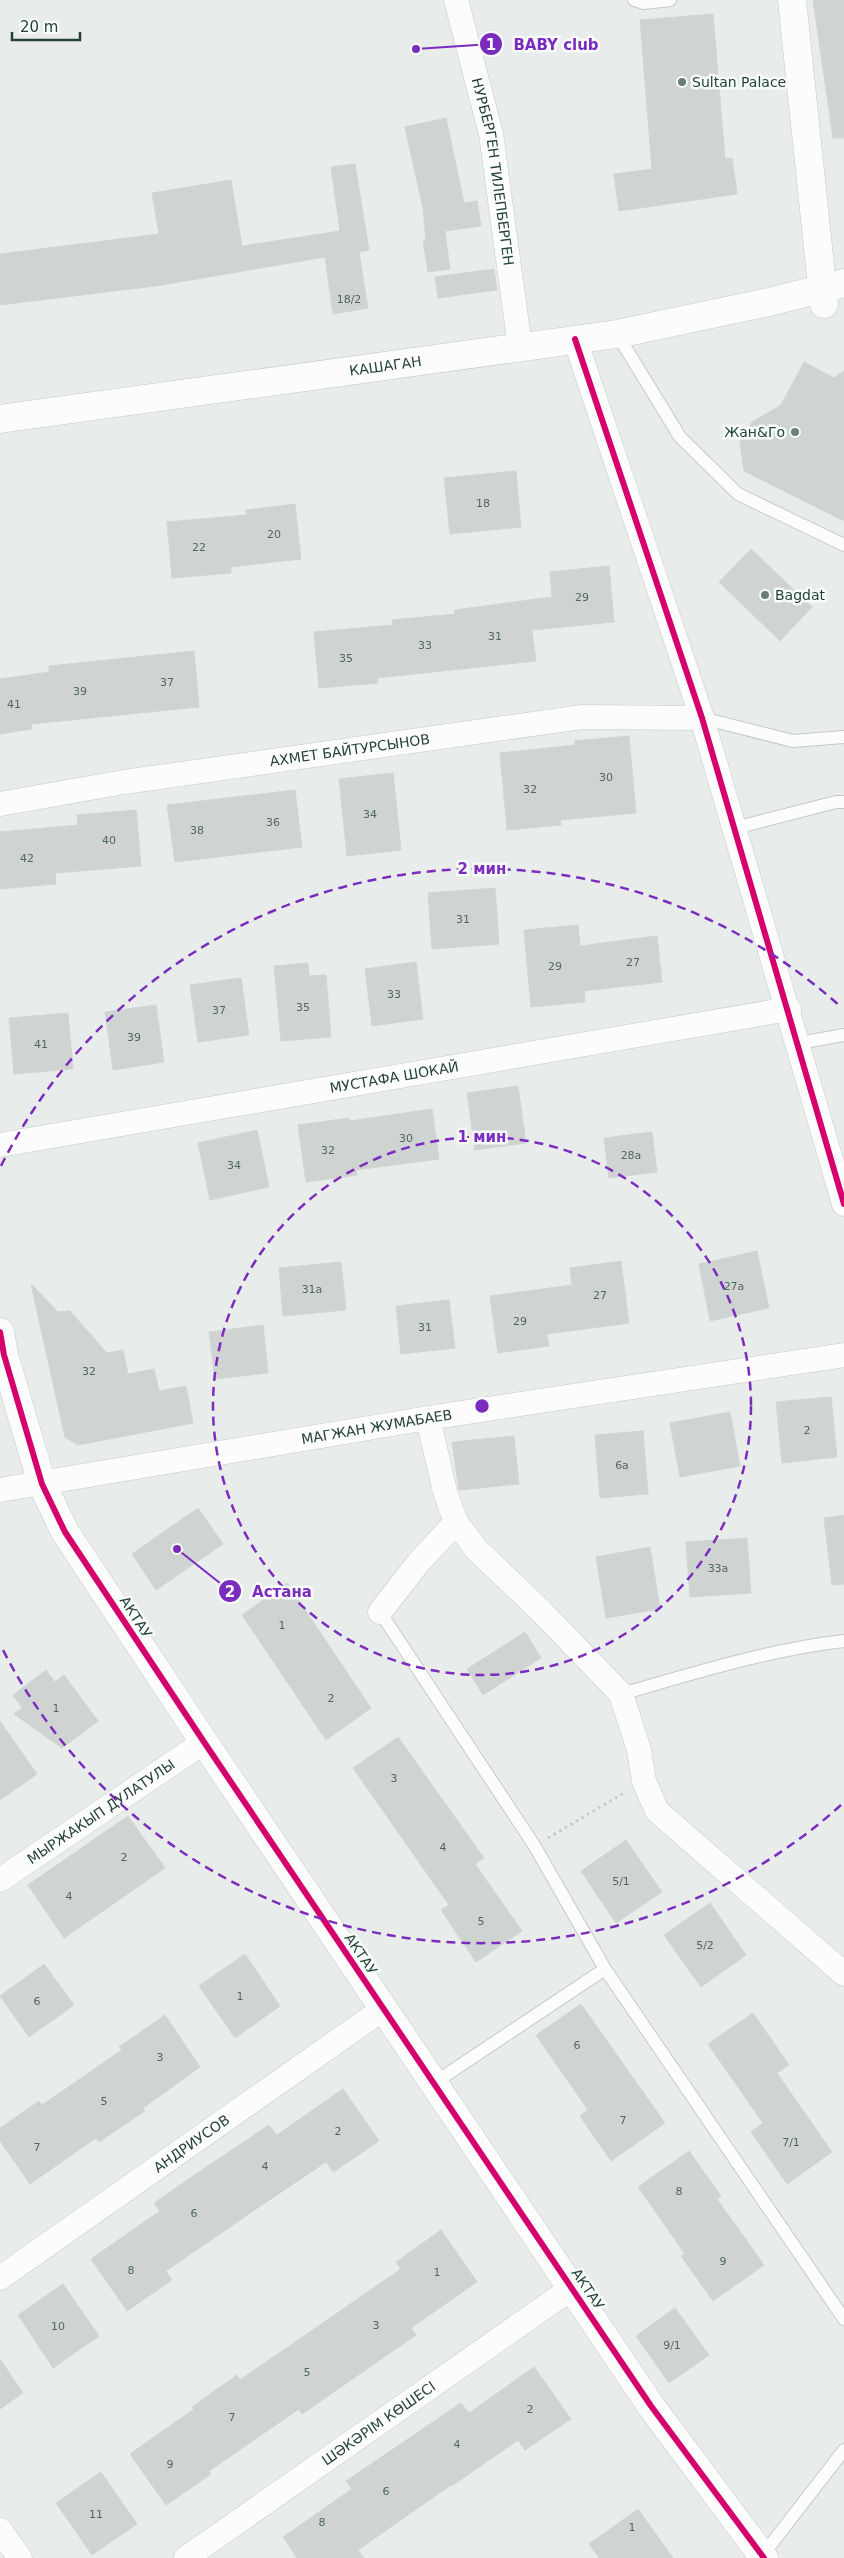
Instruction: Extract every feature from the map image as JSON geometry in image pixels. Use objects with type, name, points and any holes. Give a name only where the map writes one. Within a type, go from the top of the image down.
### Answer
[{"type":"street","name":"НУРБЕРГЕН ТИЛЕПБЕРГЕН","points":[[456,0],[492,134],[520,347]]},
{"type":"street","points":[[792,0],[833,296]]},
{"type":"street","name":"КАШАГАН","points":[[0,419],[618,334],[769,302],[833,296]]},
{"type":"street","points":[[575,339],[702,718],[789,1009],[844,1204]]},
{"type":"street","name":"АХМЕТ БАЙТУРСЫНОВ","points":[[0,804],[124,782],[582,717],[702,718]]},
{"type":"street","name":"МУСТАФА ШОКАЙ","points":[[0,1145],[789,1009]]},
{"type":"street","name":"АКТАУ","points":[[0,1332],[4,1354],[42,1484],[65,1532],[383,2009],[651,2406],[762,2557]]},
{"type":"street","name":"МАГЖАН ЖУМАБАЕВ","points":[[0,1490],[428,1418],[844,1355]]},
{"type":"street","points":[[428,1418],[445,1492],[456,1522],[477,1550],[540,1610],[621,1694],[639,1750],[644,1781],[657,1810],[844,1974]]},
{"type":"street","points":[[380,1612],[418,1563],[456,1522]]},
{"type":"street","name":"МЫРЖАКЫП ДУЛАТУЛЫ","points":[[0,1880],[204,1742]]},
{"type":"street","name":"АНДРИУСОВ","points":[[0,2278],[383,2009]]},
{"type":"street","name":"ШӘКӘРІМ КӨШЕСІ","points":[[186,2558],[572,2288]]},
{"type":"street","points":[[0,2530],[20,2558]]},
{"type":"lane","points":[[634,0],[644,3],[670,0]]},
{"type":"lane","points":[[618,334],[680,437],[738,494],[844,545]]},
{"type":"lane","points":[[702,718],[793,741],[844,737]]},
{"type":"lane","points":[[735,828],[836,802],[844,802]]},
{"type":"lane","points":[[798,1043],[844,1036]]},
{"type":"lane","points":[[380,1612],[534,1845],[605,1969],[844,2319]]},
{"type":"lane","points":[[621,1694],[763,1654],[798,1647],[844,1642]]},
{"type":"lane","points":[[434,2084],[605,1969]]},
{"type":"lane","name":"АКТАУ","points":[[762,2557],[844,2450]]},
{"type":"path","points":[[534,1845],[594,1813],[644,1781]]},
{"type":"building","points":[[813,0],[844,0],[844,138],[833,138]]},
{"type":"building","name":"Sultan Palace","points":[[713,14],[725,159],[732,158],[737,194],[619,211],[614,174],[652,169],[640,20]]},
{"type":"building","points":[[446,118],[464,203],[477,201],[481,226],[445,231],[450,269],[428,272],[423,241],[426,241],[423,208],[405,127]]},
{"type":"building","points":[[355,164],[369,250],[359,252],[368,308],[333,314],[325,257],[156,286],[0,305],[0,254],[159,234],[152,193],[231,180],[242,246],[340,231],[331,167]]},
{"type":"building","points":[[494,269],[497,290],[438,298],[435,277]]},
{"type":"building","name":"Жан&Го","points":[[804,362],[834,378],[844,371],[844,521],[744,471],[740,442],[752,422],[781,405]]},
{"type":"building","points":[[516,471],[521,527],[450,534],[444,478]]},
{"type":"building","points":[[295,504],[301,559],[231,567],[231,573],[172,578],[167,522],[247,515],[246,510]]},
{"type":"building","name":"Bagdat","points":[[751,549],[812,607],[780,641],[719,582]]},
{"type":"building","points":[[609,566],[614,622],[532,630],[536,661],[377,678],[378,683],[319,688],[314,632],[393,625],[392,620],[455,614],[454,610],[552,597],[550,572]]},
{"type":"building","points":[[194,651],[199,707],[31,724],[32,729],[0,734],[0,679],[49,672],[49,666]]},
{"type":"building","points":[[629,736],[636,813],[560,820],[561,825],[507,830],[500,753],[575,745],[575,741]]},
{"type":"building","points":[[393,773],[401,850],[347,856],[339,779]]},
{"type":"building","points":[[295,790],[302,847],[175,862],[167,805]]},
{"type":"building","points":[[136,810],[141,866],[55,873],[56,884],[0,889],[0,832],[78,825],[77,815]]},
{"type":"building","points":[[495,888],[499,944],[432,949],[428,893]]},
{"type":"building","points":[[578,925],[580,946],[657,936],[662,982],[584,991],[585,1002],[531,1007],[524,930]]},
{"type":"building","points":[[416,962],[423,1019],[372,1026],[365,969]]},
{"type":"building","points":[[308,963],[309,976],[326,975],[331,1037],[281,1041],[274,966]]},
{"type":"building","points":[[241,978],[249,1035],[198,1042],[190,985]]},
{"type":"building","points":[[156,1005],[164,1062],[113,1070],[105,1012]]},
{"type":"building","points":[[68,1013],[73,1069],[14,1074],[9,1018]]},
{"type":"building","points":[[518,1086],[526,1143],[475,1150],[467,1093]]},
{"type":"building","points":[[432,1109],[439,1159],[356,1170],[357,1175],[306,1182],[298,1125],[349,1118],[350,1121]]},
{"type":"building","points":[[257,1130],[269,1187],[210,1200],[198,1143]]},
{"type":"building","points":[[652,1132],[657,1172],[609,1178],[604,1138]]},
{"type":"building","points":[[757,1251],[769,1308],[710,1321],[699,1264]]},
{"type":"building","points":[[621,1261],[629,1323],[547,1334],[549,1346],[498,1353],[490,1296],[572,1285],[570,1268]]},
{"type":"building","points":[[341,1262],[346,1310],[283,1316],[279,1268]]},
{"type":"building","points":[[31,1284],[58,1312],[70,1311],[107,1353],[123,1350],[128,1374],[154,1369],[159,1391],[186,1386],[193,1423],[78,1445],[65,1437]]},
{"type":"building","points":[[449,1300],[455,1348],[401,1354],[396,1306]]},
{"type":"building","points":[[263,1325],[268,1373],[215,1379],[209,1332]]},
{"type":"building","points":[[831,1397],[837,1457],[782,1463],[776,1402]]},
{"type":"building","points":[[730,1412],[740,1466],[680,1477],[670,1423]]},
{"type":"building","points":[[643,1431],[648,1494],[600,1498],[595,1435]]},
{"type":"building","points":[[514,1436],[519,1484],[459,1490],[452,1442]]},
{"type":"building","points":[[198,1508],[223,1544],[156,1590],[132,1554]]},
{"type":"building","points":[[844,1515],[844,1584],[832,1585],[824,1518]]},
{"type":"building","points":[[747,1538],[751,1593],[690,1597],[686,1542]]},
{"type":"building","points":[[650,1547],[660,1609],[606,1618],[596,1557]]},
{"type":"building","points":[[287,1583],[371,1708],[326,1740],[242,1615]]},
{"type":"building","points":[[525,1632],[541,1658],[483,1695],[467,1669]]},
{"type":"building","points":[[46,1670],[55,1682],[64,1675],[98,1721],[62,1748],[14,1714],[22,1708],[13,1695]]},
{"type":"building","points":[[0,1721],[37,1774],[0,1800]]},
{"type":"building","points":[[398,1737],[484,1858],[475,1864],[522,1931],[476,1962],[441,1910],[449,1905],[353,1768]]},
{"type":"building","points":[[128,1816],[165,1868],[64,1938],[28,1885]]},
{"type":"building","points":[[626,1840],[662,1892],[616,1923],[581,1871]]},
{"type":"building","points":[[710,1903],[746,1955],[701,1987],[664,1935]]},
{"type":"building","points":[[245,1954],[280,2006],[235,2038],[199,1986]]},
{"type":"building","points":[[44,1964],[74,2005],[29,2037],[0,1996]]},
{"type":"building","points":[[581,2004],[665,2123],[611,2161],[580,2116],[588,2110],[536,2035]]},
{"type":"building","points":[[753,2013],[789,2065],[777,2073],[832,2152],[787,2184],[751,2132],[763,2123],[708,2044]]},
{"type":"building","points":[[165,2015],[200,2067],[143,2108],[145,2111],[99,2142],[96,2138],[30,2184],[0,2141],[0,2128],[39,2101],[42,2105],[122,2050],[119,2047]]},
{"type":"building","points":[[343,2089],[379,2141],[333,2172],[326,2162],[259,2207],[166,2271],[172,2280],[127,2311],[91,2259],[160,2211],[154,2203],[199,2172],[269,2125],[277,2135]]},
{"type":"building","points":[[689,2151],[721,2196],[717,2199],[764,2265],[713,2301],[681,2256],[685,2254],[638,2187]]},
{"type":"building","points":[[441,2230],[477,2282],[411,2328],[416,2335],[302,2414],[299,2409],[209,2471],[211,2474],[166,2505],[130,2454],[194,2409],[192,2407],[237,2375],[240,2380],[401,2269],[396,2262]]},
{"type":"building","points":[[63,2284],[99,2336],[53,2368],[18,2315]]},
{"type":"building","points":[[675,2308],[709,2355],[669,2383],[636,2336]]},
{"type":"building","points":[[0,2359],[23,2393],[0,2409]]},
{"type":"building","points":[[534,2367],[571,2419],[525,2450],[518,2440],[358,2550],[364,2558],[297,2558],[283,2537],[352,2489],[346,2481],[461,2403],[469,2413]]},
{"type":"building","points":[[101,2472],[137,2524],[92,2555],[56,2503]]},
{"type":"building","points":[[638,2509],[673,2558],[599,2558],[589,2544]]},
{"type":"cycle path","points":[[575,339],[702,718],[844,1204]]},
{"type":"cycle path","points":[[0,1332],[4,1355],[42,1484],[65,1532],[651,2406],[764,2558]]},
{"type":"place","name":"BABY club","points":[[416,49]]},
{"type":"place","name":"Sultan Palace","points":[[682,82]]},
{"type":"place","name":"Жан&Го","points":[[795,432]]},
{"type":"place","name":"Bagdat","points":[[765,595]]},
{"type":"place","name":"Астана","points":[[177,1549]]}]
